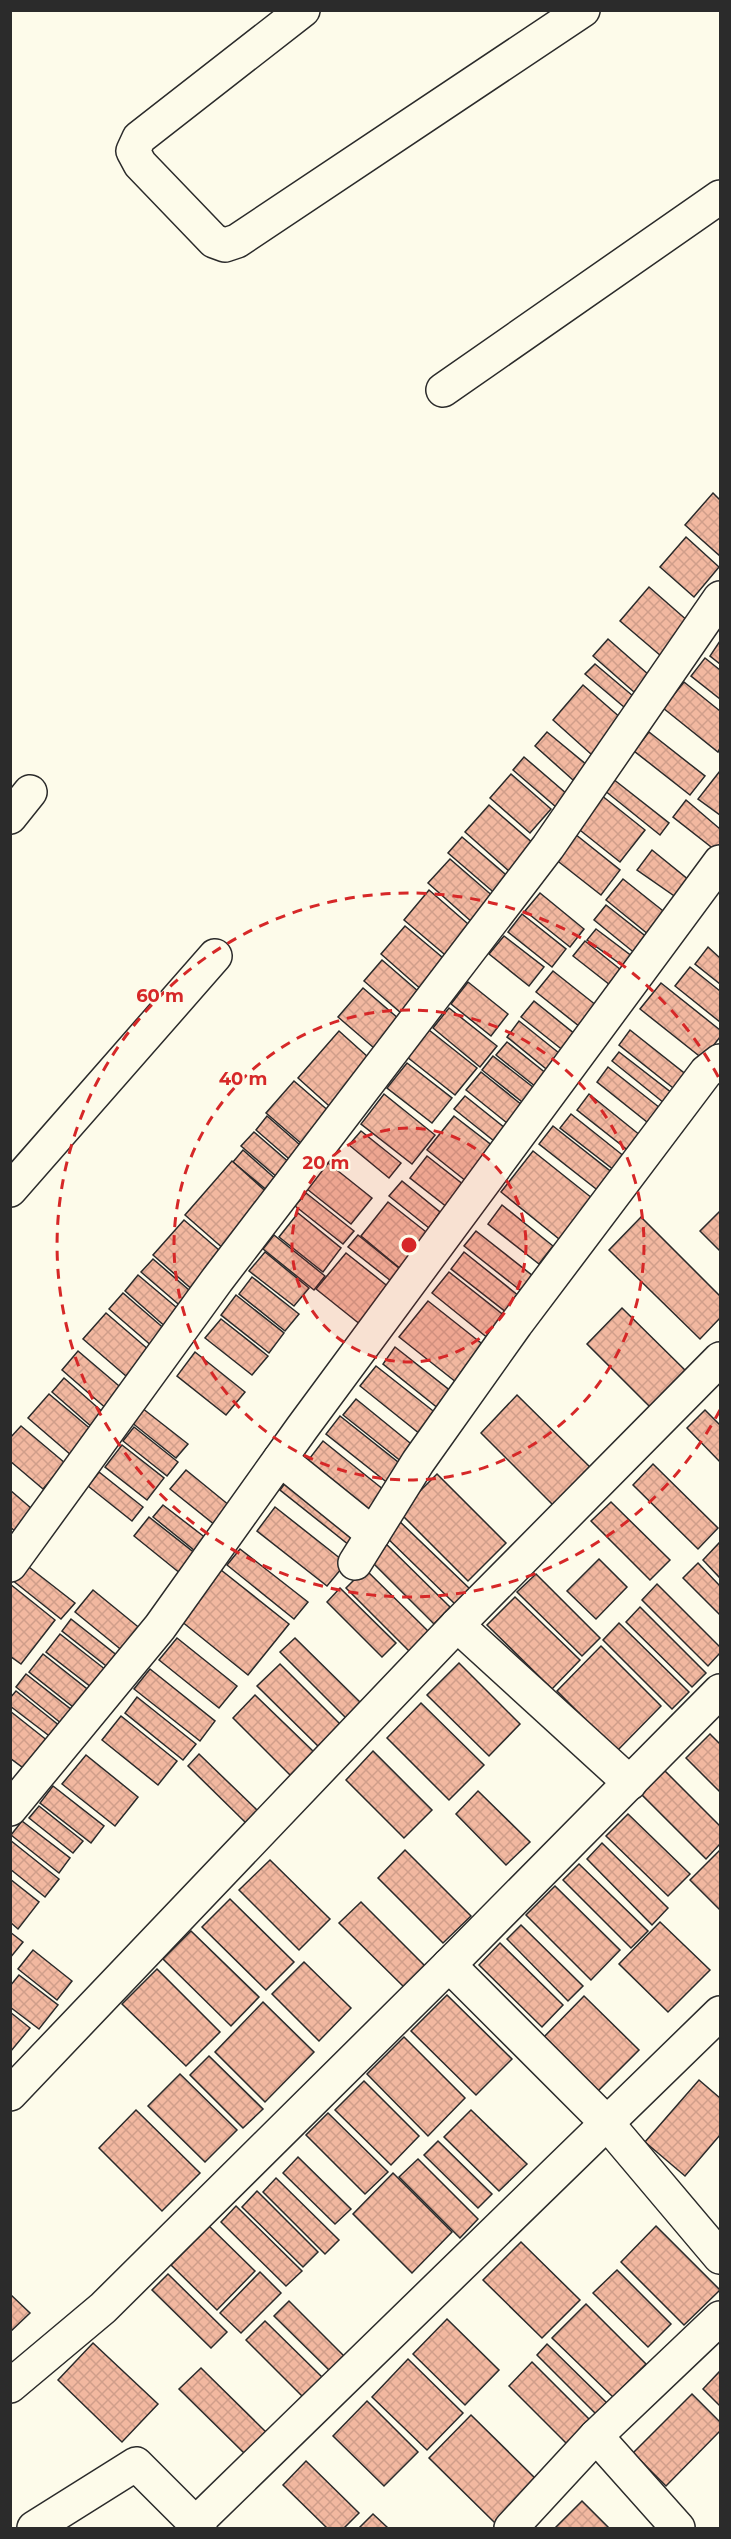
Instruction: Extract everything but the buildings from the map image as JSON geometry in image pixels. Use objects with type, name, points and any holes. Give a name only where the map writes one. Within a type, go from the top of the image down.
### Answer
[{"type":"street","points":[[303,10],[139,138],[133,152],[140,164],[214,241],[225,244],[237,242],[583,10]]},
{"type":"street","points":[[443,390],[720,197]]},
{"type":"street","points":[[10,1565],[217,1280],[548,847],[720,598]]},
{"type":"street","points":[[10,1809],[159,1627],[720,862]]},
{"type":"street","points":[[10,1190],[216,956]]},
{"type":"street","points":[[356,1563],[418,1462],[516,1324],[706,1072],[720,1061]]},
{"type":"street","points":[[10,2094],[457,1625],[720,1359]]},
{"type":"street","points":[[280,1459],[374,1534]]},
{"type":"street","points":[[457,1625],[630,1783]]},
{"type":"street","points":[[10,2386],[103,2308],[449,1965],[720,1691]]},
{"type":"street","points":[[449,1965],[606,2122],[720,2257]]},
{"type":"street","points":[[34,2529],[136,2464],[198,2526],[606,2122],[720,2013]]},
{"type":"street","points":[[511,2529],[596,2436],[720,2318]]},
{"type":"street","points":[[596,2436],[678,2529]]}]
